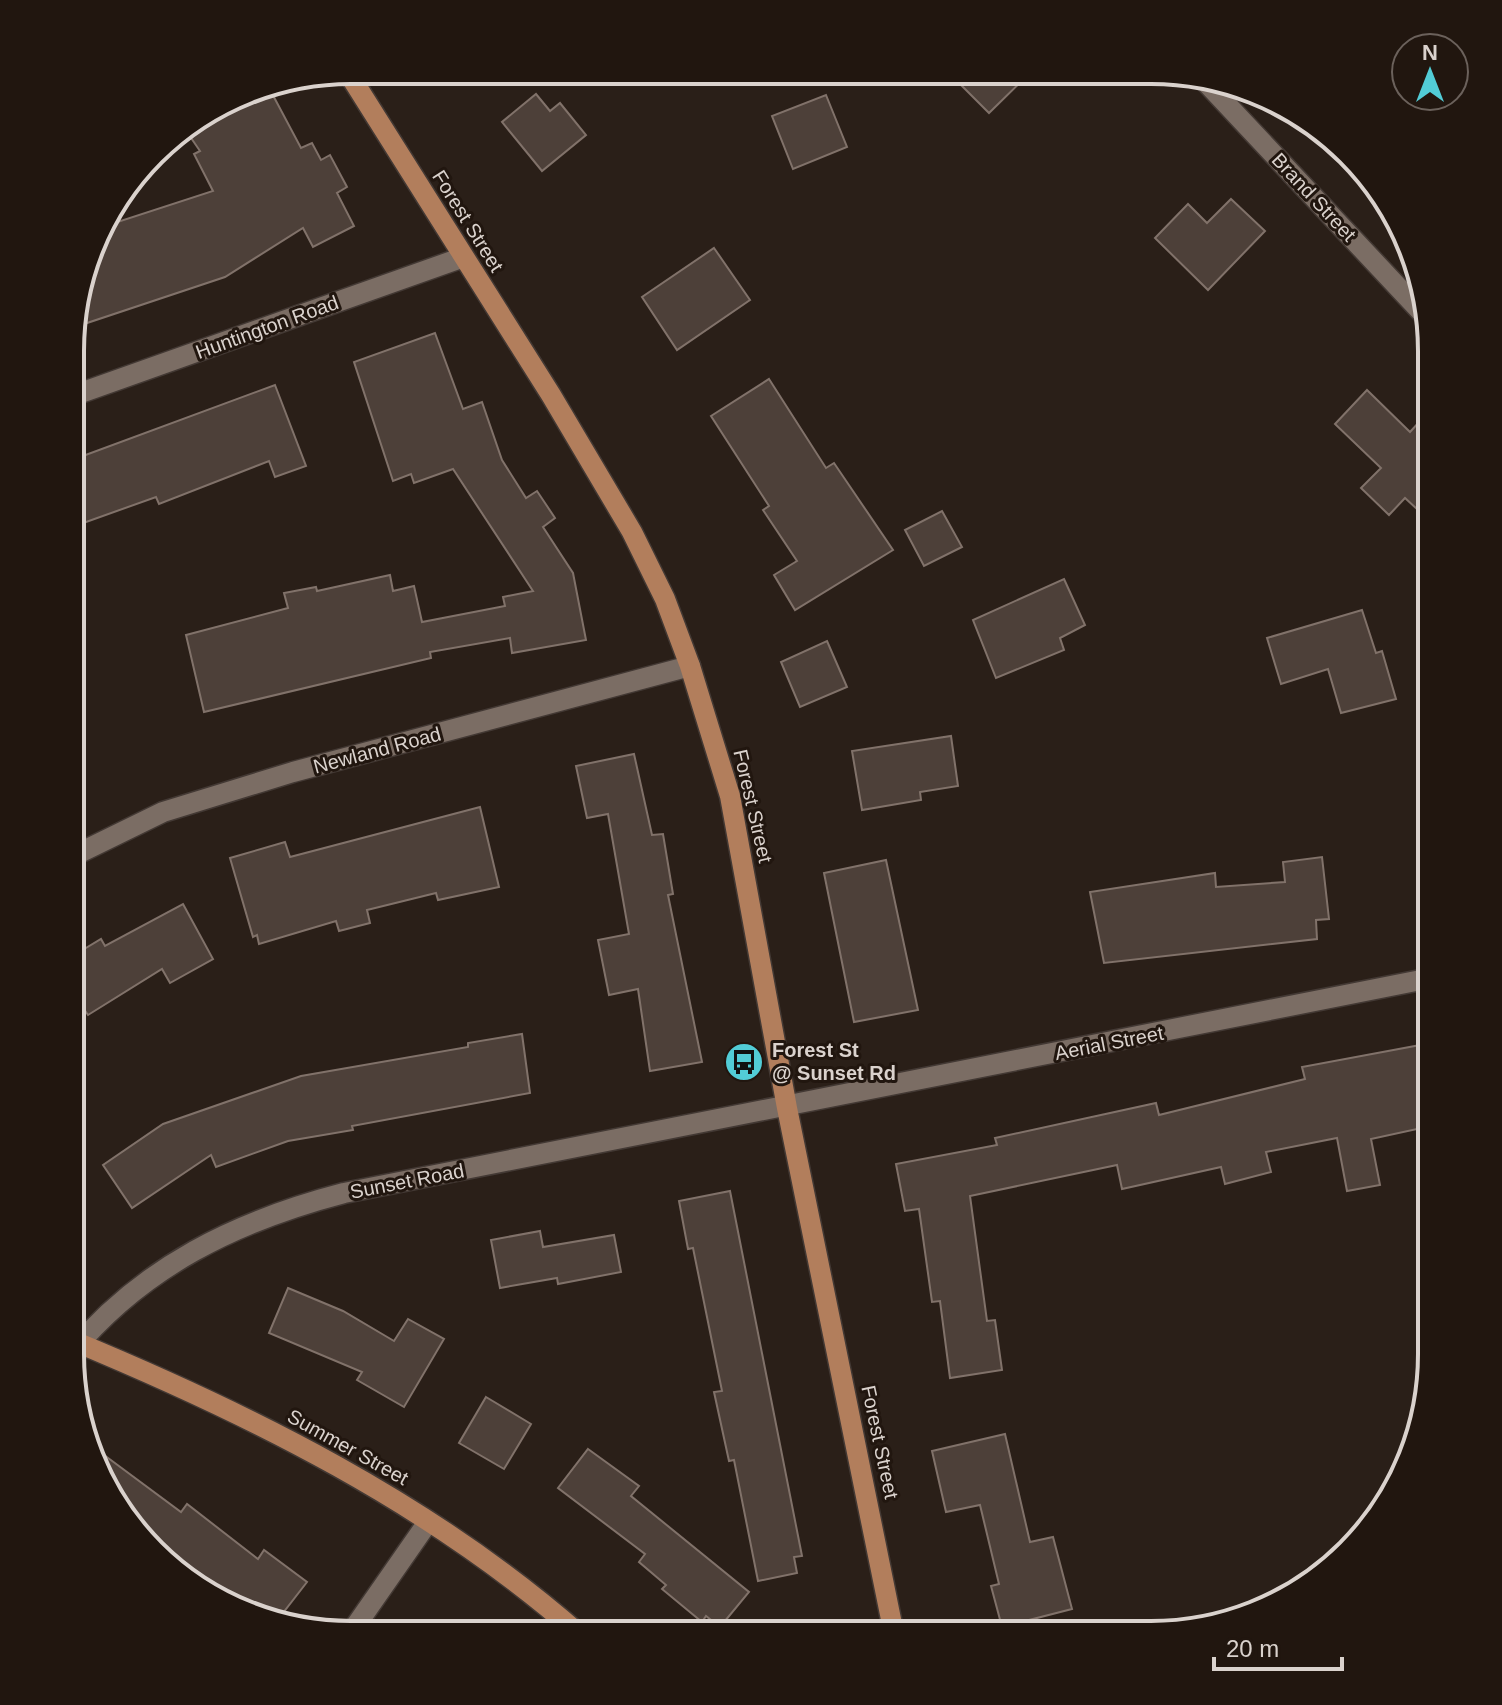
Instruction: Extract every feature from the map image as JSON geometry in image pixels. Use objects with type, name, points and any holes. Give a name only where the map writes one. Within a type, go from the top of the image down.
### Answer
[{"type":"main road","name":"Forest Street","points":[[356,85],[461,258],[551,395],[632,532],[665,599],[690,666],[730,796],[787,1108],[891,1620]]},
{"type":"main road","name":"Summer Street","points":[[85,1350],[213,1402],[310,1451],[428,1522],[560,1620]]},
{"type":"street","name":"Brand Street","points":[[1215,92],[1414,304]]},
{"type":"street","name":"Huntington Road","points":[[84,392],[461,258]]},
{"type":"street","name":"Newland Road","points":[[84,850],[163,812],[293,772],[690,666]]},
{"type":"street","name":"Aerial Street","points":[[787,1108],[1417,981]]},
{"type":"street","name":"Sunset Road","points":[[85,1335],[175,1260],[227,1231],[284,1208],[344,1193],[787,1108]]},
{"type":"street","points":[[360,1620],[428,1522]]},
{"type":"building","points":[[960,84],[1019,84],[989,113]]},
{"type":"building","points":[[536,94],[550,111],[560,103],[586,135],[542,171],[502,122]]},
{"type":"building","points":[[826,95],[847,147],[793,169],[772,116]]},
{"type":"building","points":[[273,96],[301,148],[312,143],[321,160],[330,155],[347,187],[337,193],[354,226],[313,247],[303,228],[225,277],[86,323],[98,265],[118,222],[213,191],[194,154],[200,151],[191,137],[217,120]]},
{"type":"building","points":[[1231,199],[1265,231],[1208,290],[1155,238],[1188,204],[1207,223]]},
{"type":"building","points":[[714,248],[750,300],[677,350],[642,297]]},
{"type":"building","points":[[435,333],[463,409],[482,402],[502,460],[526,498],[537,491],[555,518],[543,527],[573,573],[586,640],[512,653],[510,638],[430,652],[431,658],[204,712],[186,635],[288,608],[284,593],[316,587],[317,591],[390,575],[393,591],[414,586],[422,622],[505,606],[503,597],[533,591],[453,469],[414,483],[411,474],[393,481],[354,362]]},
{"type":"building","points":[[769,379],[826,468],[834,463],[893,550],[795,610],[774,575],[797,561],[763,510],[769,506],[711,416]]},
{"type":"building","points":[[275,385],[306,466],[275,477],[269,461],[159,504],[156,497],[84,523],[84,456]]},
{"type":"building","points":[[1367,390],[1410,432],[1417,424],[1417,509],[1405,498],[1389,515],[1361,488],[1381,468],[1335,424]]},
{"type":"building","points":[[942,511],[962,547],[924,566],[905,530]]},
{"type":"building","points":[[1064,579],[1085,625],[1060,638],[1064,650],[996,678],[973,620]]},
{"type":"building","points":[[1362,610],[1376,653],[1382,651],[1396,699],[1341,713],[1328,669],[1281,684],[1267,638]]},
{"type":"building","points":[[827,641],[847,687],[800,707],[781,662]]},
{"type":"building","points":[[951,736],[958,786],[920,792],[921,800],[862,810],[852,751]]},
{"type":"building","points":[[634,754],[652,835],[663,834],[673,894],[668,895],[702,1062],[650,1071],[638,989],[609,995],[598,940],[629,934],[608,814],[587,818],[576,766]]},
{"type":"building","points":[[480,807],[499,887],[438,900],[436,893],[367,910],[370,923],[339,931],[336,921],[259,944],[257,935],[253,937],[230,858],[285,842],[290,857]]},
{"type":"building","points":[[1322,857],[1329,919],[1316,920],[1317,939],[1104,963],[1090,892],[1215,873],[1216,887],[1285,882],[1283,862]]},
{"type":"building","points":[[886,860],[918,1010],[854,1022],[824,873]]},
{"type":"building","points":[[183,904],[213,959],[170,983],[162,969],[88,1015],[85,1010],[85,949],[101,939],[105,946]]},
{"type":"building","points":[[522,1034],[530,1093],[288,1141],[216,1167],[211,1155],[132,1208],[103,1165],[163,1124],[301,1076],[468,1047],[468,1043]]},
{"type":"building","points":[[1417,1046],[1417,1129],[1371,1139],[1380,1185],[1347,1191],[1337,1138],[1266,1152],[1271,1172],[1225,1184],[1221,1167],[1122,1189],[1117,1165],[970,1196],[987,1321],[995,1320],[1002,1370],[950,1378],[940,1301],[932,1302],[919,1209],[905,1211],[896,1164],[997,1145],[995,1138],[1156,1103],[1159,1115],[1305,1079],[1302,1067]]},
{"type":"building","points":[[730,1191],[802,1556],[794,1557],[797,1573],[758,1581],[734,1460],[729,1461],[714,1392],[722,1391],[693,1248],[688,1249],[679,1201]]},
{"type":"building","points":[[540,1231],[543,1247],[614,1235],[621,1272],[558,1284],[557,1278],[500,1288],[491,1240]]},
{"type":"building","points":[[288,1288],[343,1311],[394,1341],[408,1319],[444,1339],[404,1407],[357,1380],[362,1372],[269,1333]]},
{"type":"building","points":[[486,1397],[531,1424],[504,1469],[459,1443]]},
{"type":"building","points":[[1005,1434],[1030,1542],[1053,1537],[1072,1609],[1029,1620],[1000,1620],[991,1586],[999,1584],[980,1505],[946,1512],[932,1451]]},
{"type":"building","points":[[588,1449],[639,1486],[631,1496],[749,1592],[726,1620],[711,1620],[706,1616],[700,1620],[662,1589],[666,1585],[639,1562],[645,1554],[558,1488]]},
{"type":"building","points":[[105,1456],[181,1512],[187,1504],[258,1559],[264,1550],[307,1582],[284,1612],[249,1601],[217,1585],[188,1566],[139,1517]]},
{"type":"place","name":"Forest St @ Sunset Rd","points":[[744,1062]]}]
